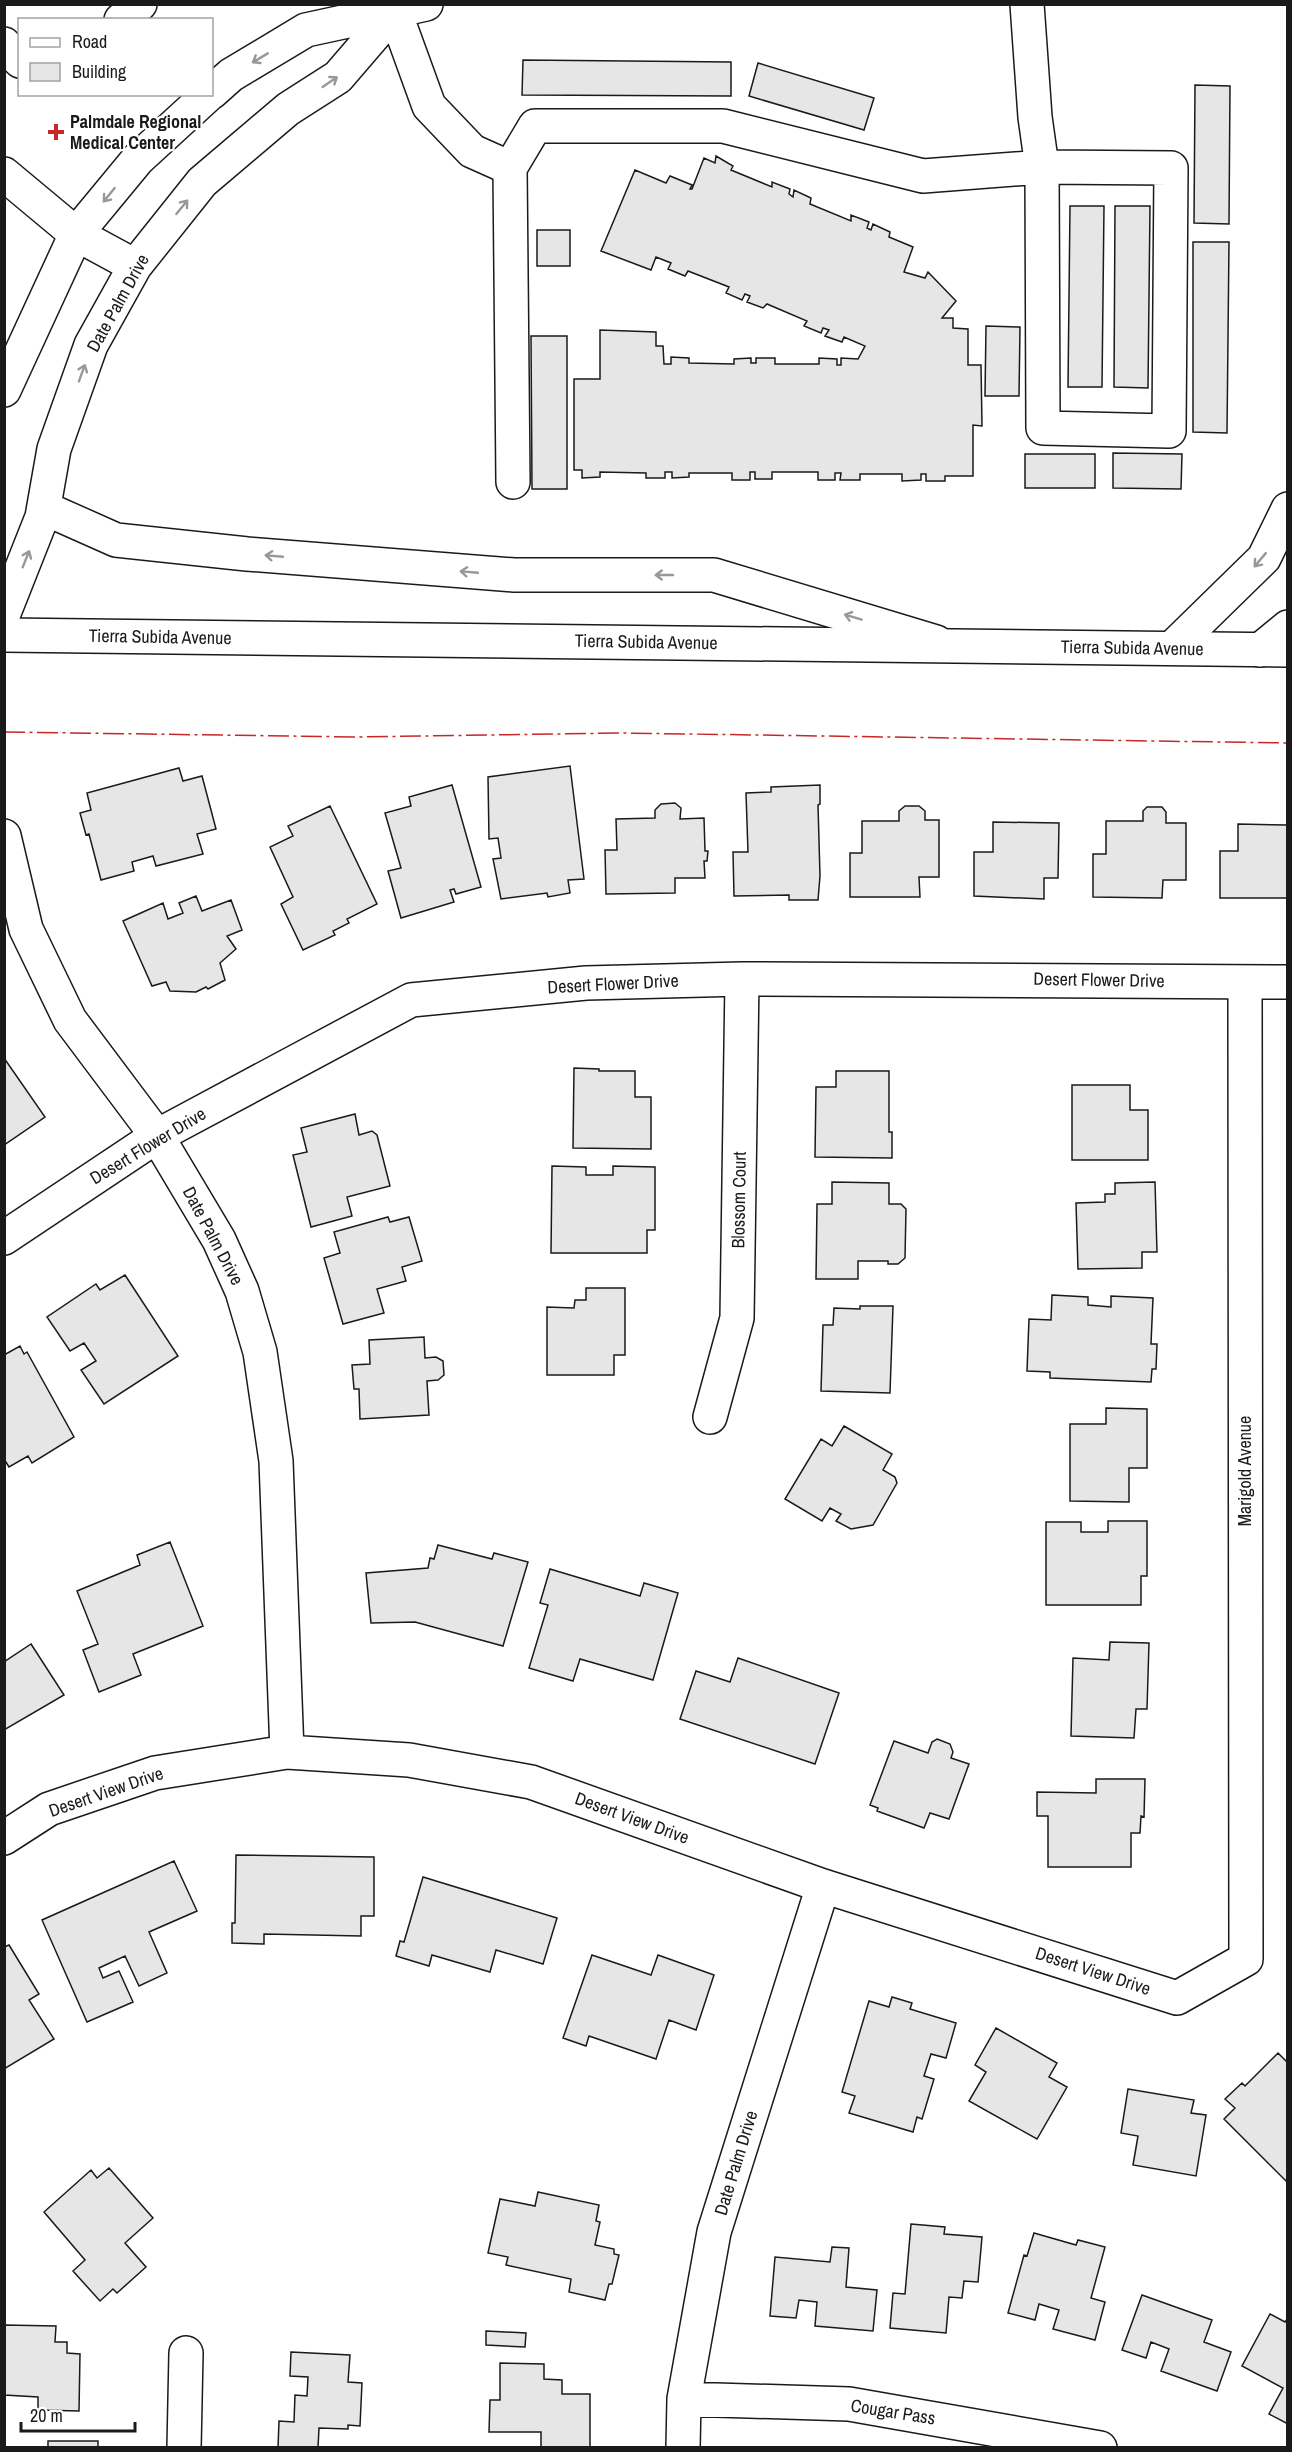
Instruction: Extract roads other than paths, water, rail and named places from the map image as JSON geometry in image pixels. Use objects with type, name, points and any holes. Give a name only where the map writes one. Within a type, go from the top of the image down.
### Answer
[{"type":"street","points":[[123,18],[140,4]]},
{"type":"street","points":[[213,90],[231,75],[306,30],[392,9],[426,4]]},
{"type":"street","points":[[513,482],[510,168],[535,126],[723,126],[923,176],[1042,167],[1171,168],[1169,431],[1043,428],[1042,167],[1035,117],[1027,4]]},
{"type":"street","points":[[392,9],[429,106],[472,151],[510,168]]},
{"type":"street","name":"Date Palm Drive","points":[[4,613],[44,508],[54,449],[92,345],[135,266],[202,182],[288,109],[338,77],[392,9]]},
{"type":"street","points":[[4,44],[18,59]]},
{"type":"street","points":[[4,390],[76,234],[138,159],[207,96]]},
{"type":"street","points":[[4,174],[76,234],[135,266]]},
{"type":"street","points":[[44,508],[117,540],[247,554],[514,575],[714,575],[949,646]]},
{"type":"street","points":[[1172,648],[1264,558],[1287,509]]},
{"type":"street","points":[[1274,650],[1287,627]]},
{"type":"street","name":"Tierra Subida Avenue","points":[[4,635],[1274,650]]},
{"type":"street","name":"Date Palm Drive","points":[[4,836],[15,934],[70,1020],[157,1136],[219,1240],[242,1291],[260,1352],[276,1461],[287,1752]]},
{"type":"street","name":"Desert Flower Drive","points":[[4,1238],[157,1136],[411,1000],[586,983],[742,979],[1086,979],[1287,982]]},
{"type":"street","name":"Blossom Court","points":[[710,1418],[737,1318],[742,979]]},
{"type":"street","name":"Marigold Avenue","points":[[1245,982],[1246,1959]]},
{"type":"street","name":"Desert View Drive","points":[[4,1838],[49,1809],[155,1773],[287,1752],[409,1760],[531,1782],[823,1886],[1177,1998],[1246,1959]]},
{"type":"street","name":"Date Palm Drive","points":[[683,2448],[684,2398],[714,2232],[823,1886]]},
{"type":"street","points":[[184,2448],[186,2353]]},
{"type":"street","name":"Cougar Pass","points":[[684,2398],[849,2404],[1100,2448]]},
{"type":"place","name":"Palmdale Regional Medical Center","points":[[56,132]]}]
